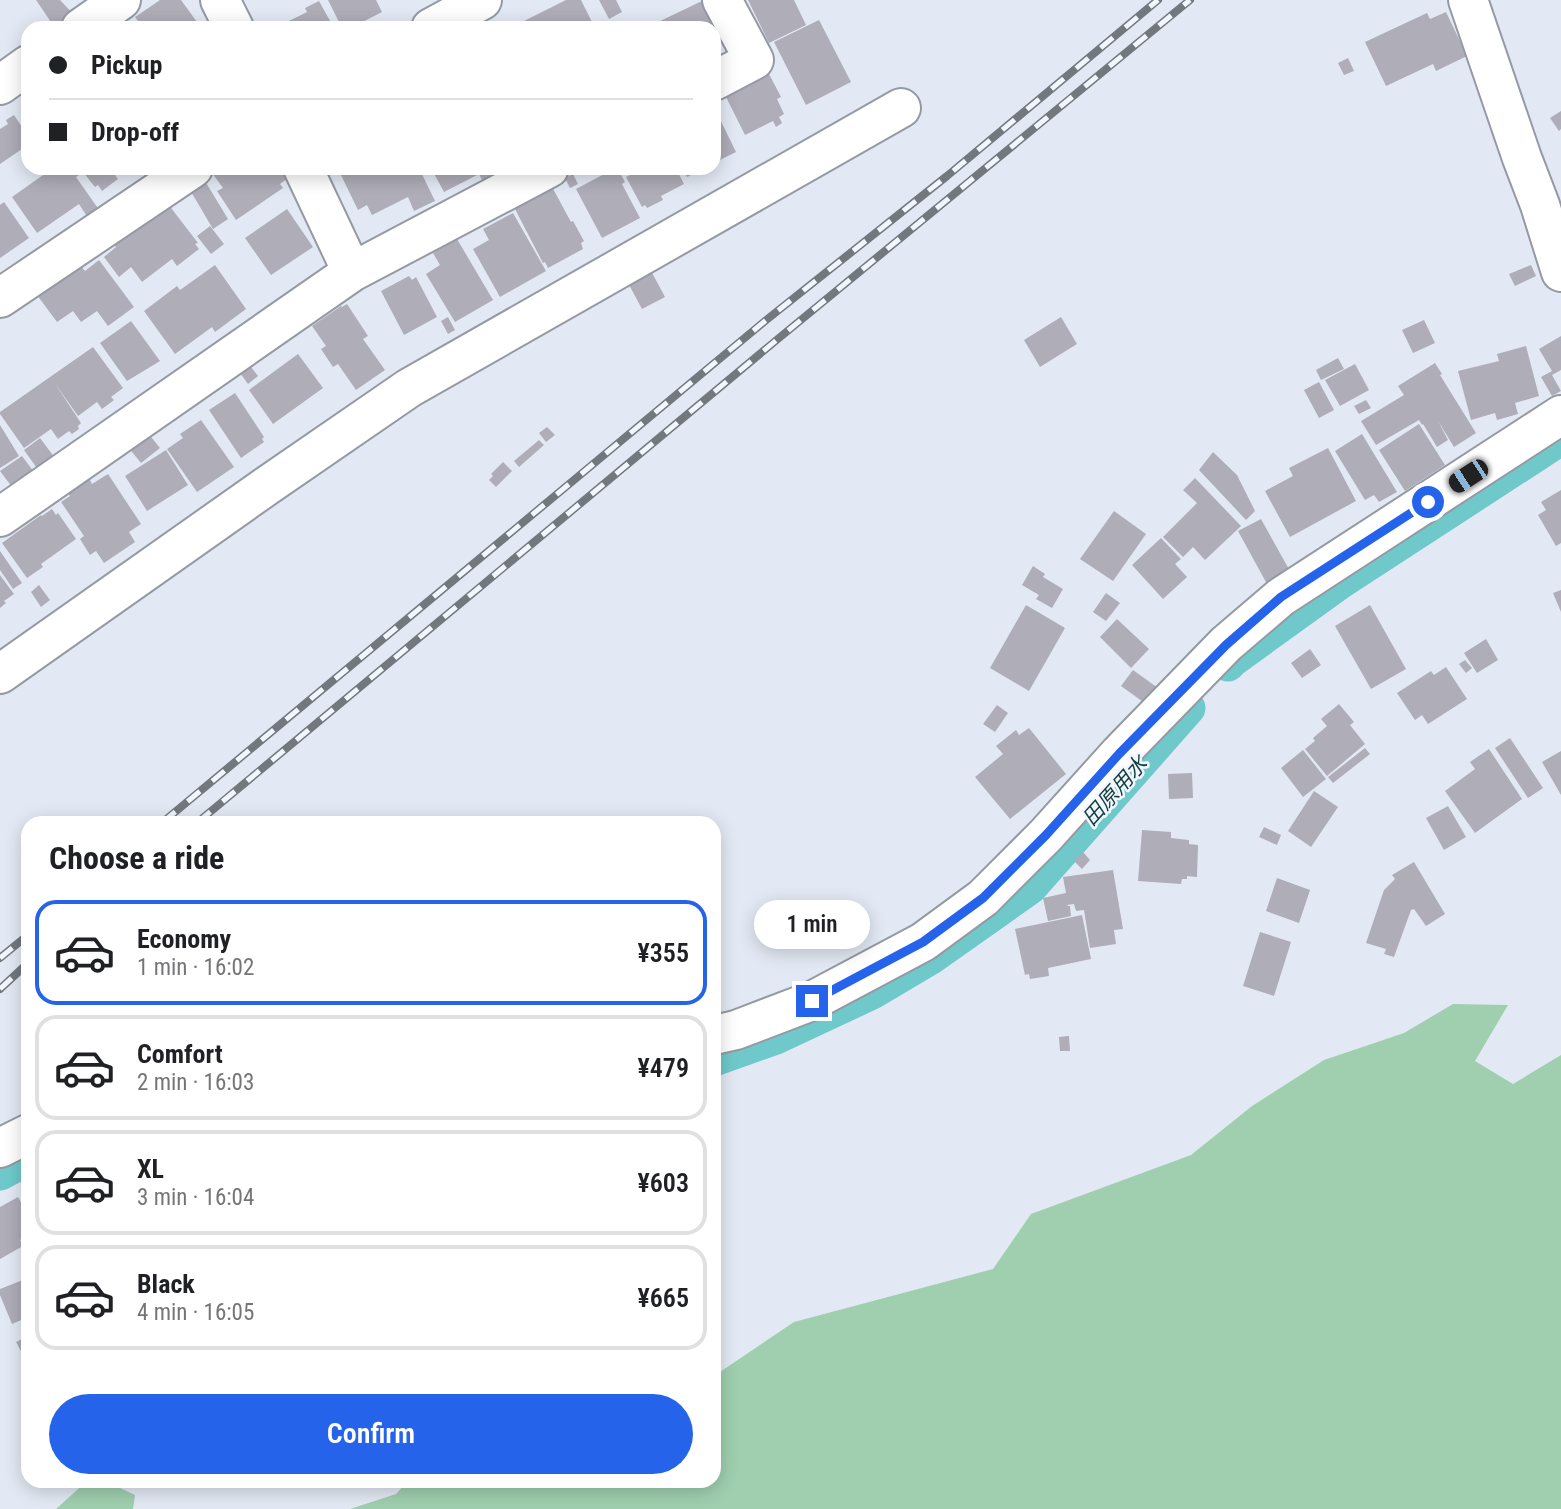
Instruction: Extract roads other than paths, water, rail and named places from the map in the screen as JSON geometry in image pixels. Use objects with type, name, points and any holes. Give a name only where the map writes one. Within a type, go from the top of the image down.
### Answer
[{"type":"street","points":[[91,21],[121,0]]},
{"type":"street","points":[[220,0],[230,21]]},
{"type":"street","points":[[444,21],[482,0]]},
{"type":"street","points":[[721,77],[754,60],[722,0]]},
{"type":"street","points":[[1468,0],[1561,272]]},
{"type":"street","points":[[0,85],[21,70]]},
{"type":"street","points":[[0,674],[409,387],[901,108]]},
{"type":"street","points":[[0,299],[183,175]]},
{"type":"street","points":[[306,175],[352,272]]},
{"type":"street","points":[[0,517],[352,272],[536,175]]},
{"type":"street","points":[[721,1033],[812,1001],[923,942],[983,898],[1226,645],[1281,597],[1561,415]]},
{"type":"street","points":[[0,1148],[21,1138]]},
{"type":"waterway","name":"田原用水","points":[[1228,664],[1341,581],[1561,438]]},
{"type":"waterway","name":"田原用水","points":[[721,1057],[776,1037],[872,992],[931,957],[1030,887],[1188,708]]},
{"type":"waterway","name":"田原用水","points":[[0,1173],[21,1162]]},
{"type":"railway","points":[[170,816],[765,321],[947,176],[1158,0]]},
{"type":"railway","points":[[205,816],[1190,0]]},
{"type":"railway","points":[[0,958],[21,941]]},
{"type":"railway","points":[[0,989],[21,970]]}]
